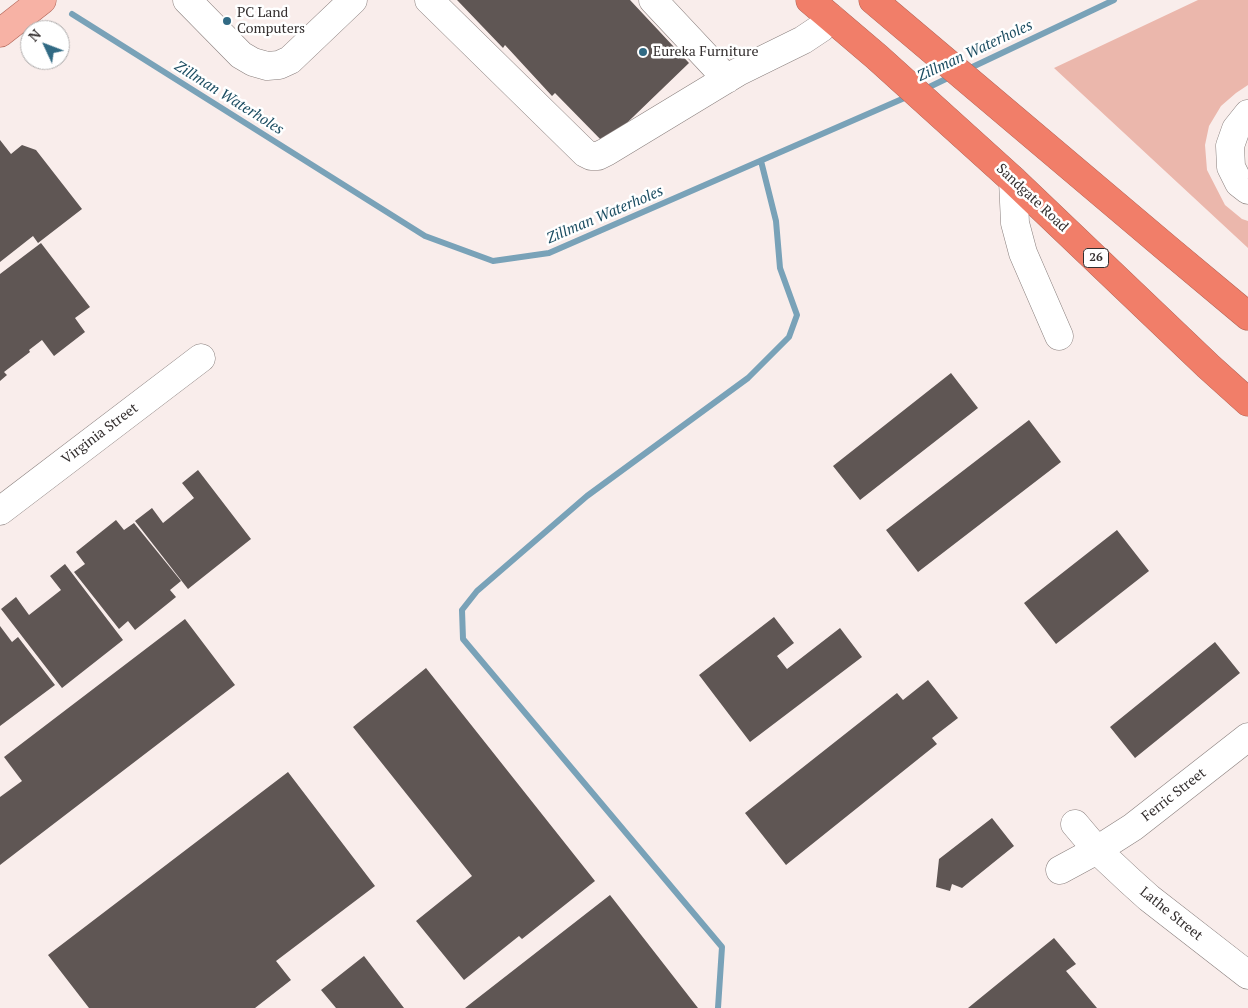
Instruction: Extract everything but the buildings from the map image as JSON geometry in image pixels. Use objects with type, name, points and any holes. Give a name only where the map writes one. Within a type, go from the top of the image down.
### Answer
[{"type":"highway","name":"Sandgate Road","points":[[810,0],[877,57],[1013,180],[1248,402]]},
{"type":"highway","points":[[873,0],[1248,316]]},
{"type":"main road","points":[[0,32],[42,0]]},
{"type":"street","points":[[187,0],[241,56],[267,66],[279,65],[290,60],[353,0]]},
{"type":"street","points":[[429,0],[590,156],[598,156],[606,152],[726,78],[803,40],[821,28],[831,18]]},
{"type":"street","points":[[653,0],[726,78]]},
{"type":"street","points":[[1248,114],[1236,129],[1230,146],[1230,167],[1239,183],[1248,190]]},
{"type":"street","points":[[1013,180],[1015,224],[1023,253],[1058,336]]},
{"type":"street","name":"Virginia Street","points":[[0,511],[201,358]]},
{"type":"street","name":"Ferric Street","points":[[1060,870],[1097,850],[1133,827],[1248,737]]},
{"type":"street","name":"Lathe Street","points":[[1075,824],[1097,850],[1149,898],[1248,974]]},
{"type":"shaded area","points":[[1198,0],[1248,0],[1248,85],[1221,106],[1209,126],[1205,145],[1207,170],[1225,205],[1242,219],[1248,221],[1248,248],[1054,68]]},
{"type":"waterway","name":"Zillman Waterholes","points":[[966,70],[1114,0]]},
{"type":"waterway","name":"Zillman Waterholes","points":[[72,14],[425,236],[493,261],[549,253],[909,96]]},
{"type":"waterway","name":"Zillman Waterholes","points":[[923,90],[952,76]]},
{"type":"waterway","points":[[718,1008],[722,947],[463,639],[462,610],[477,591],[587,496],[748,378],[789,337],[797,315],[780,268],[776,221],[761,161]]},
{"type":"place","name":"PC Land Computers","points":[[227,21]]},
{"type":"place","name":"Eureka Furniture","points":[[643,52]]}]
